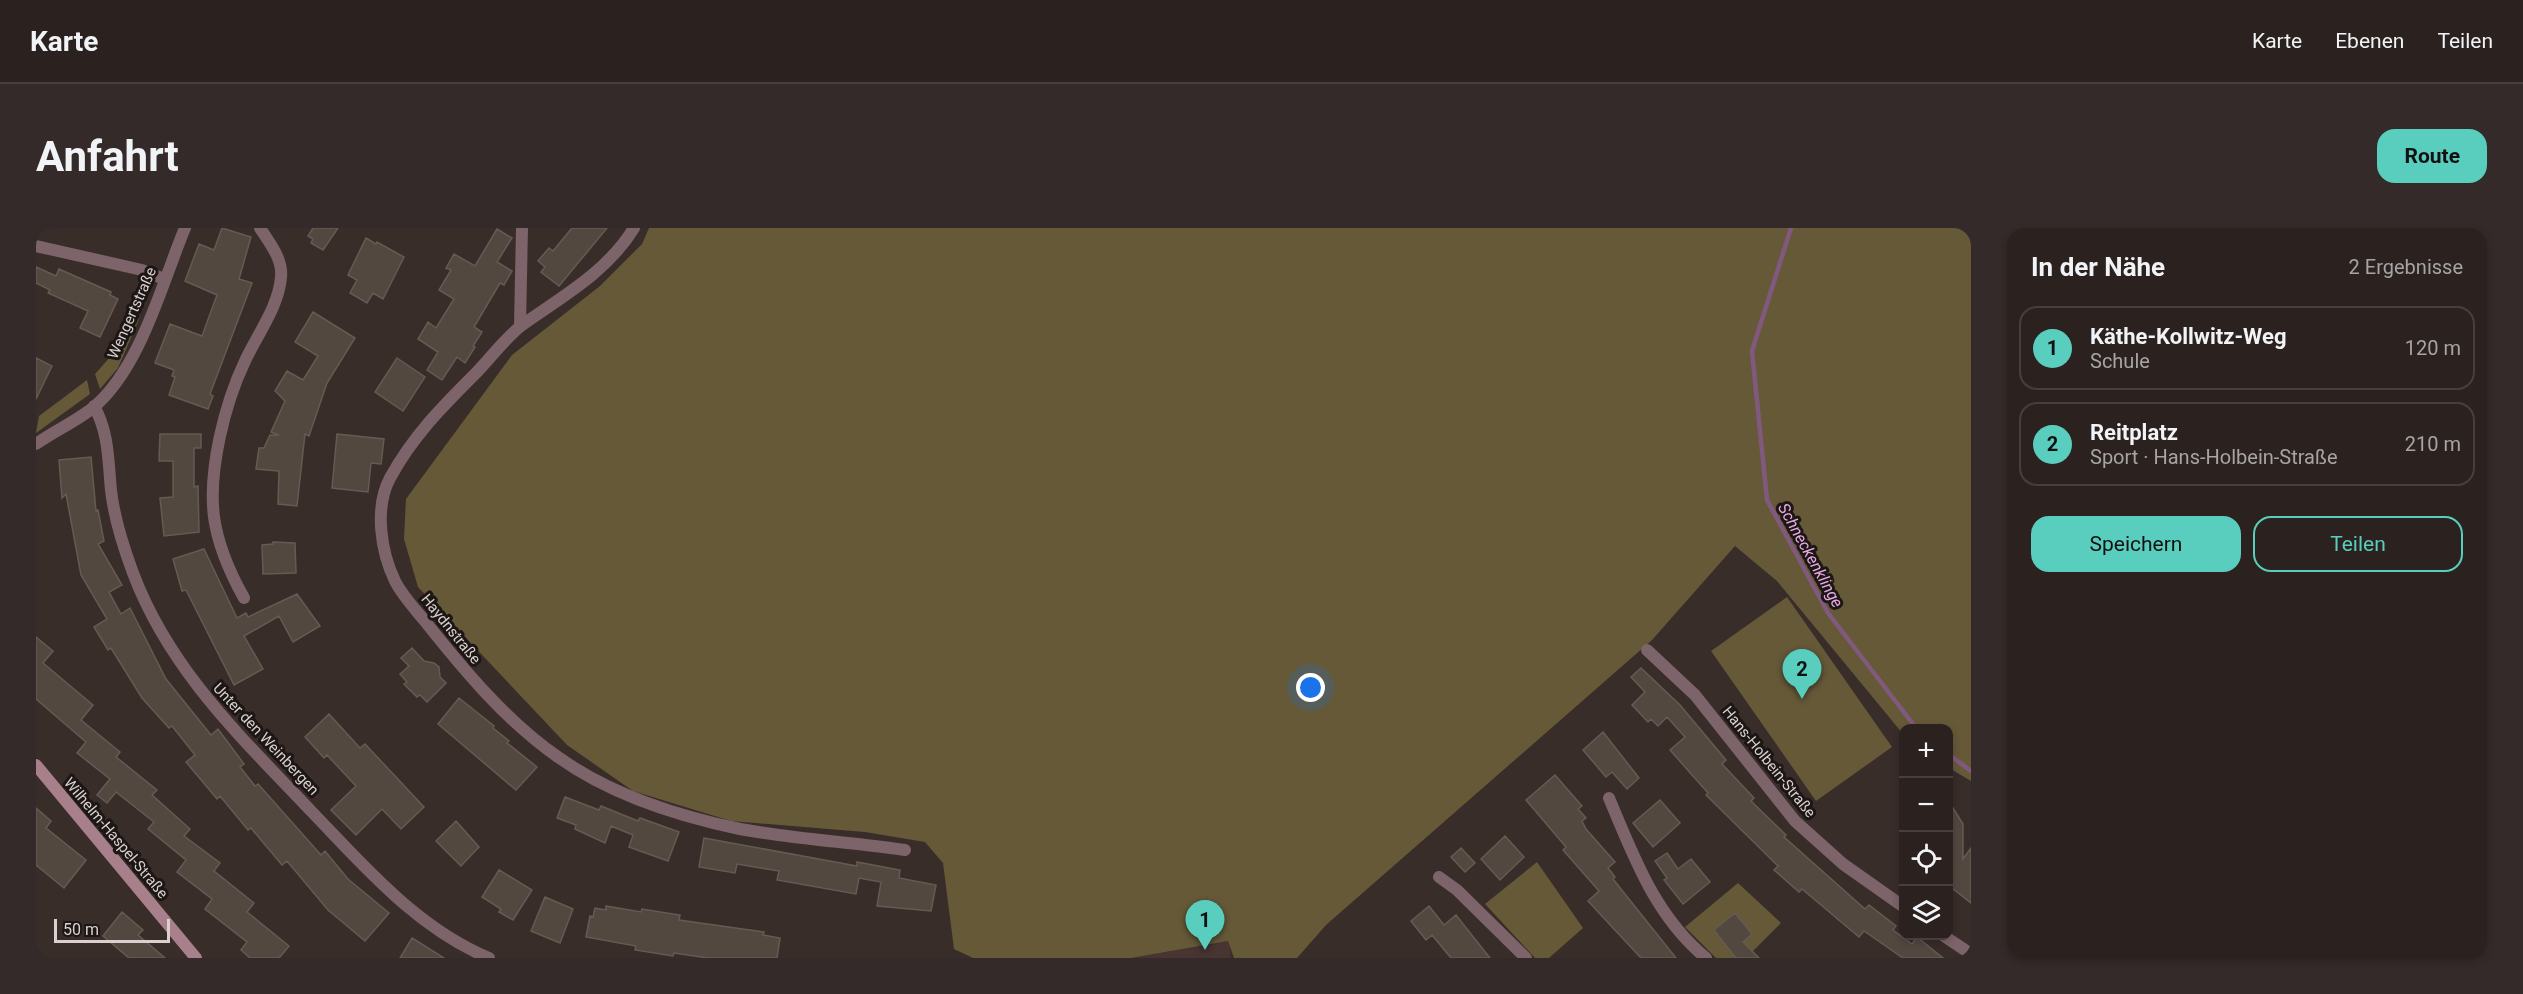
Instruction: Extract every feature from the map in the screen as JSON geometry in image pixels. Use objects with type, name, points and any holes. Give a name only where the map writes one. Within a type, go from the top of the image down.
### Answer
[{"type":"street","name":"Wengertstraße","points":[[36,444],[94,406],[117,382],[134,353],[185,228]]},
{"type":"street","points":[[244,598],[229,569],[220,544],[214,517],[213,493],[220,440],[234,384],[271,309],[281,279],[279,258],[260,228]]},
{"type":"street","points":[[520,326],[522,228]]},
{"type":"street","name":"Haydnstraße","points":[[634,228],[588,281],[520,326],[446,400],[422,428],[388,480],[382,499],[382,539],[391,570],[407,599],[472,678],[544,747],[618,791],[665,810],[735,828],[905,850]]},
{"type":"street","points":[[36,246],[142,270],[164,279]]},
{"type":"street","name":"Unter den Weinbergen","points":[[94,406],[104,424],[117,526],[154,620],[183,667],[220,717],[379,880],[414,913],[439,931],[465,948],[489,958]]},
{"type":"street","name":"Hans-Holbein-Straße","points":[[1647,650],[1695,694],[1795,821],[1843,864],[1899,903]]},
{"type":"street","name":"Wilhelm-Haspel-Straße","points":[[36,765],[196,958]]},
{"type":"street","points":[[1609,798],[1655,900],[1679,933],[1706,958]]},
{"type":"street","points":[[1439,877],[1457,890],[1526,958]]},
{"type":"street","points":[[1950,940],[1971,954]]},
{"type":"shaded area","points":[[649,228],[1971,228],[1971,781],[1953,770],[1953,724],[1899,724],[1899,729],[1777,581],[1735,546],[1652,640],[1326,925],[1297,958],[1234,958],[1228,941],[1131,958],[973,958],[954,949],[943,863],[925,842],[865,832],[731,821],[633,791],[567,745],[418,587],[404,539],[406,499],[512,355],[600,286],[642,244]]},
{"type":"shaded area","points":[[140,317],[118,368],[100,389],[95,374],[120,346]]},
{"type":"shaded area","points":[[87,380],[90,394],[36,433],[39,416]]},
{"type":"shaded area","points":[[1787,597],[1892,747],[1816,801],[1711,651]]},
{"type":"shaded area","points":[[1537,862],[1583,928],[1549,958],[1535,958],[1485,904]]},
{"type":"shaded area","points":[[1738,883],[1781,923],[1746,958],[1716,958],[1685,927]]},
{"type":"shaded area","points":[[1229,941],[1231,958],[1131,958]]},
{"type":"building","points":[[222,228],[251,237],[239,279],[252,283],[210,394],[213,396],[208,409],[169,395],[175,377],[172,376],[174,370],[155,363],[170,324],[202,336],[217,295],[185,281],[199,244],[214,250]]},
{"type":"building","points":[[313,228],[338,228],[323,250],[311,243],[313,239],[308,236]]},
{"type":"building","points":[[572,228],[607,228],[559,286],[541,272],[545,267],[538,261],[549,248],[553,251]]},
{"type":"building","points":[[497,229],[512,238],[497,262],[512,271],[504,285],[500,283],[474,327],[482,332],[465,363],[457,357],[442,380],[427,370],[438,352],[418,339],[428,322],[436,328],[454,299],[439,290],[451,270],[446,268],[454,254],[475,266]]},
{"type":"building","points":[[366,238],[404,257],[383,299],[373,293],[367,303],[350,293],[357,280],[348,275]]},
{"type":"building","points":[[36,267],[56,276],[59,269],[111,292],[110,295],[118,299],[100,337],[80,328],[88,311],[48,293],[50,290],[36,283]]},
{"type":"building","points":[[313,312],[355,338],[327,383],[309,436],[305,434],[297,506],[278,504],[279,471],[256,469],[259,448],[264,448],[270,435],[279,435],[271,432],[285,401],[275,391],[287,371],[303,380],[318,356],[295,342]]},
{"type":"building","points":[[36,358],[52,366],[36,399]]},
{"type":"building","points":[[397,358],[425,377],[403,411],[375,392]]},
{"type":"building","points":[[160,434],[201,434],[201,448],[194,448],[194,487],[198,486],[199,532],[164,536],[160,498],[173,497],[173,461],[159,461]]},
{"type":"building","points":[[337,434],[384,439],[381,464],[371,463],[368,492],[332,488]]},
{"type":"building","points":[[91,457],[96,511],[98,510],[104,541],[98,544],[122,585],[109,592],[121,614],[130,608],[166,679],[211,735],[218,729],[244,764],[240,767],[255,786],[258,784],[321,855],[325,851],[348,879],[389,913],[365,941],[328,910],[287,861],[282,865],[251,828],[248,830],[220,796],[217,799],[186,762],[195,755],[172,726],[169,728],[142,698],[111,648],[108,650],[94,627],[107,619],[81,575],[66,494],[62,498],[59,460]]},
{"type":"building","points":[[273,542],[295,543],[296,573],[263,574],[262,545],[273,544]]},
{"type":"building","points":[[204,549],[237,618],[246,613],[248,617],[297,594],[320,626],[293,642],[279,616],[244,636],[263,669],[234,685],[186,590],[182,591],[173,559]]},
{"type":"building","points":[[36,637],[53,651],[43,663],[93,705],[81,720],[120,752],[116,757],[157,790],[152,795],[190,829],[184,836],[220,863],[214,871],[254,903],[247,912],[289,946],[279,958],[250,958],[241,950],[247,942],[205,909],[212,899],[177,872],[186,860],[148,829],[154,822],[116,792],[107,803],[97,795],[110,779],[77,753],[86,742],[36,699]]},
{"type":"building","points":[[412,648],[424,661],[434,663],[439,667],[440,677],[446,683],[427,702],[420,695],[417,697],[404,684],[407,682],[400,674],[409,666],[401,658]]},
{"type":"building","points":[[1641,668],[1680,705],[1726,760],[1722,764],[1754,798],[1751,801],[1786,835],[1784,837],[1865,909],[1869,905],[1896,926],[1893,930],[1899,934],[1899,940],[1907,940],[1912,944],[1915,940],[1921,940],[1943,958],[1903,958],[1864,931],[1859,937],[1802,889],[1799,892],[1774,870],[1778,866],[1706,795],[1708,793],[1670,750],[1685,737],[1667,717],[1658,726],[1651,719],[1648,722],[1632,705],[1645,692],[1631,677]]},
{"type":"building","points":[[459,698],[494,726],[493,728],[509,741],[507,743],[537,767],[516,790],[438,724]]},
{"type":"building","points":[[329,714],[360,748],[365,744],[424,807],[401,829],[382,809],[356,835],[331,810],[356,786],[327,755],[324,758],[305,737]]},
{"type":"building","points":[[1603,732],[1639,778],[1627,789],[1612,772],[1606,777],[1583,750]]},
{"type":"building","points":[[1555,775],[1582,806],[1578,809],[1586,818],[1582,821],[1586,829],[1615,862],[1608,868],[1615,877],[1613,879],[1676,958],[1641,958],[1588,901],[1599,891],[1563,850],[1566,847],[1526,800]]},
{"type":"building","points":[[565,797],[599,810],[601,806],[638,821],[640,818],[679,832],[668,861],[629,847],[633,835],[611,826],[605,843],[575,829],[576,825],[557,818]]},
{"type":"building","points":[[1660,800],[1680,823],[1653,847],[1633,823]]},
{"type":"building","points":[[36,808],[51,821],[46,828],[86,860],[64,888],[36,865]]},
{"type":"building","points":[[1953,808],[1963,824],[1963,859],[1971,848],[1971,903],[1953,889]]},
{"type":"building","points":[[456,821],[479,847],[461,866],[436,841]]},
{"type":"building","points":[[1505,836],[1524,857],[1500,880],[1481,859]]},
{"type":"building","points":[[704,838],[857,866],[857,862],[900,870],[899,878],[936,885],[931,911],[877,906],[881,882],[859,878],[856,894],[777,880],[779,871],[737,864],[735,873],[699,867]]},
{"type":"building","points":[[1461,848],[1475,863],[1465,872],[1451,857]]},
{"type":"building","points":[[1667,853],[1678,869],[1691,859],[1710,882],[1683,904],[1664,880],[1667,878],[1655,861]]},
{"type":"building","points":[[499,870],[532,890],[513,920],[499,912],[501,909],[482,897]]},
{"type":"building","points":[[545,897],[573,909],[560,943],[531,931]]},
{"type":"building","points":[[606,906],[680,915],[679,920],[764,932],[763,935],[780,938],[777,958],[708,958],[674,953],[673,956],[635,950],[636,946],[586,937],[590,916],[593,917],[595,908],[606,910]]},
{"type":"building","points":[[1429,906],[1444,925],[1456,915],[1490,958],[1451,958],[1432,935],[1426,940],[1411,921]]},
{"type":"building","points":[[122,912],[143,930],[138,935],[165,958],[129,958],[103,936]]},
{"type":"building","points":[[1735,913],[1752,934],[1743,942],[1759,958],[1736,958],[1714,930]]},
{"type":"building","points":[[412,938],[444,958],[400,958]]},
{"type":"waterway","name":"Schneckenklinge","points":[[1791,228],[1752,351],[1767,500],[1828,613],[1913,724]]},
{"type":"waterway","name":"Schneckenklinge","points":[[1953,758],[1971,771]]},
{"type":"place","name":"Reitplatz","points":[[1802,699]]},
{"type":"place","name":"Käthe-Kollwitz-Weg","points":[[1205,950]]}]
